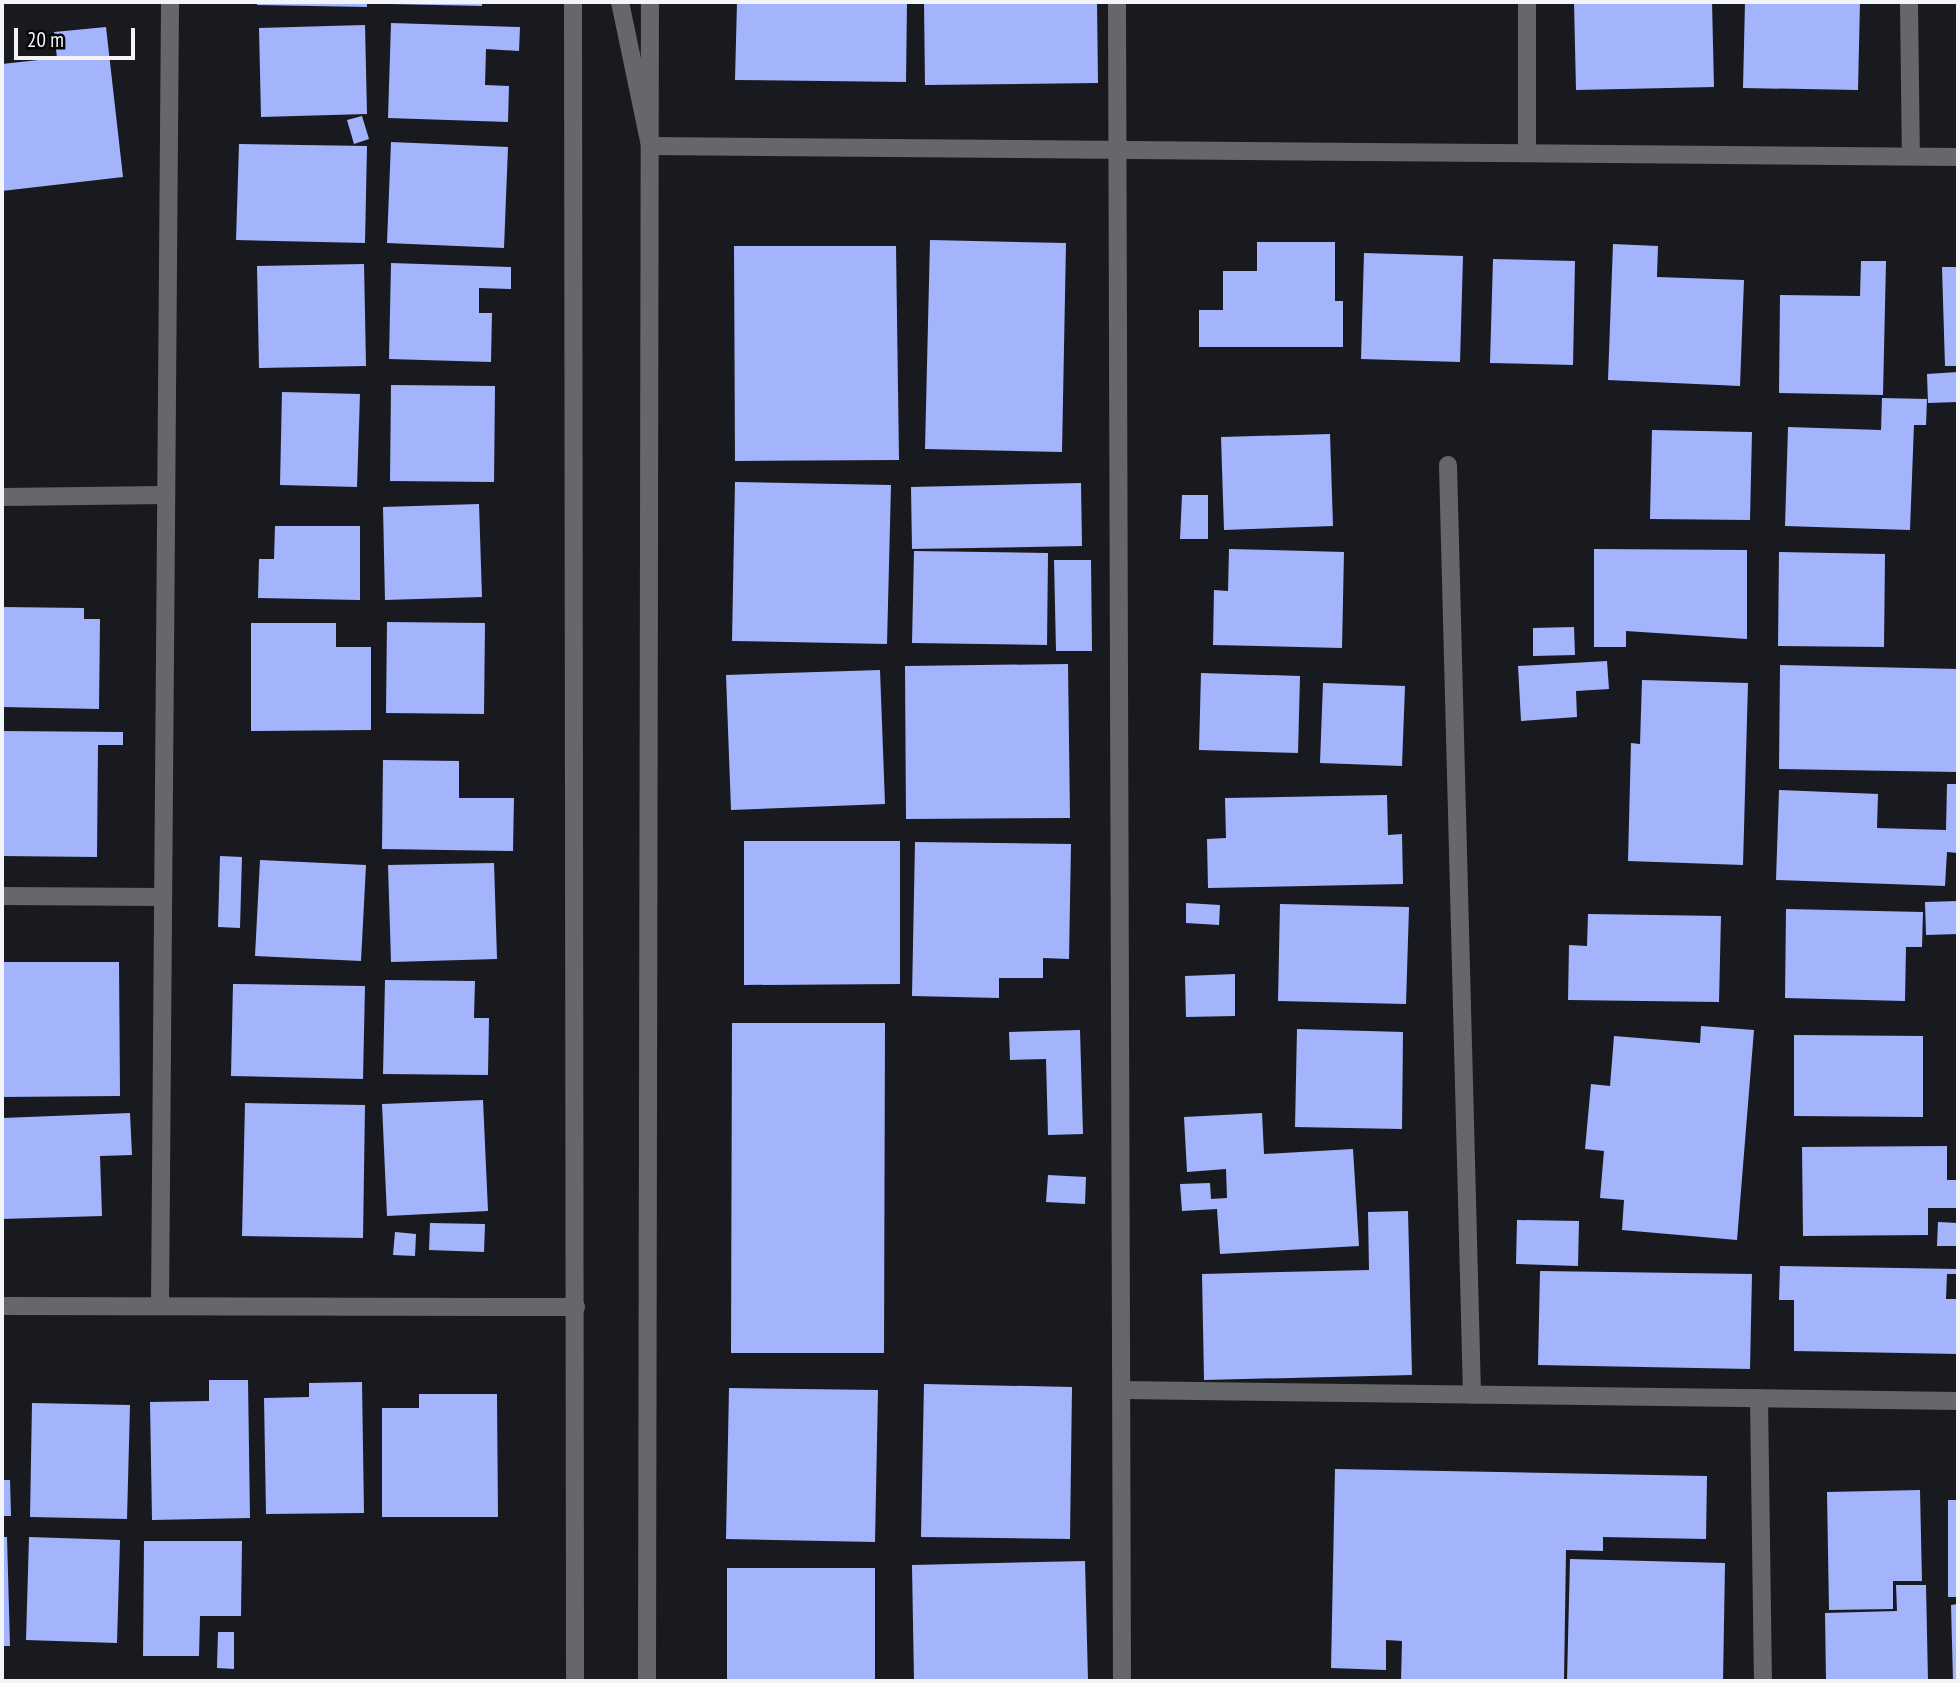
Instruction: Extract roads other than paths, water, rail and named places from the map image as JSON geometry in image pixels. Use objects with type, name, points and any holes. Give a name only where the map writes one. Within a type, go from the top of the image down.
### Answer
[{"type":"street","points":[[160,1306],[170,2]]},
{"type":"street","points":[[573,2],[575,1681]]},
{"type":"street","points":[[620,2],[650,146]]},
{"type":"street","points":[[648,1681],[650,2]]},
{"type":"street","points":[[1117,2],[1122,1681]]},
{"type":"street","points":[[1527,2],[1527,153]]},
{"type":"street","points":[[1909,2],[1911,156]]},
{"type":"street","points":[[650,146],[1116,153],[1958,157]]},
{"type":"street","points":[[1448,465],[1472,1395]]},
{"type":"street","points":[[2,497],[166,495]]},
{"type":"street","points":[[2,896],[163,897]]},
{"type":"street","points":[[2,1306],[576,1307]]},
{"type":"street","points":[[1122,1390],[1958,1401]]},
{"type":"street","points":[[1759,1398],[1763,1681]]}]
